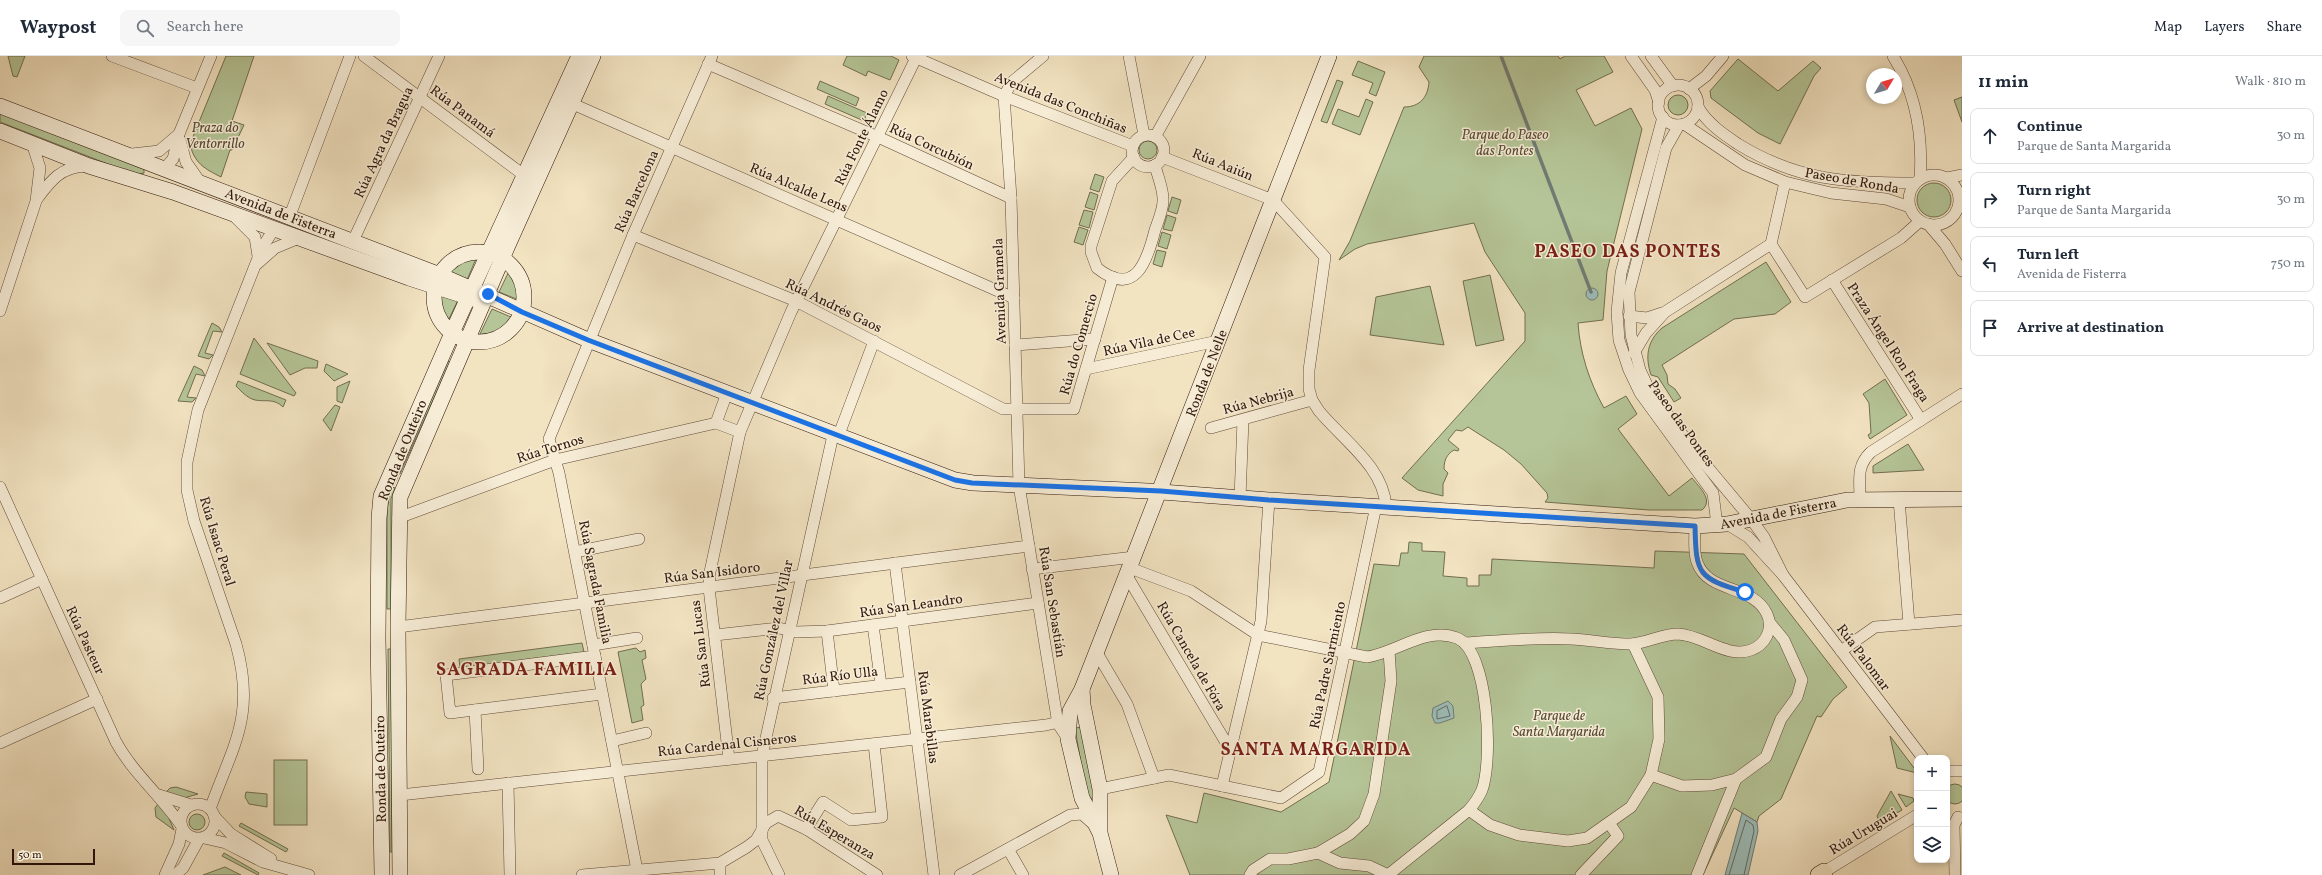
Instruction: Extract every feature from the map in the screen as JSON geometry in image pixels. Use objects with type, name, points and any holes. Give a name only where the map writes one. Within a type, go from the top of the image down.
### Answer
[{"type":"main road","name":"Ronda de Outeiro","points":[[382,875],[378,638],[379,510],[384,488],[449,339],[471,293],[496,256],[565,102],[579,56]]},
{"type":"main road","name":"Ronda de Outeiro","points":[[400,875],[398,518],[400,497],[486,298],[496,256],[525,176],[565,102],[593,56]]},
{"type":"main road","name":"Ronda de Nelle","points":[[1111,875],[1100,834],[1082,798],[1063,721],[1082,689],[1097,653],[1329,56]]},
{"type":"main road","name":"Avenida de Fisterra","points":[[1,104],[121,153],[353,241],[438,280],[522,312],[588,340],[836,436],[955,480],[1019,485],[1161,491],[1269,500],[1695,526],[1747,514],[1834,501],[1860,499],[1962,499]]},
{"type":"main road","name":"Avenida de Fisterra","points":[[0,131],[89,166],[126,177],[230,213],[409,278],[438,280]]},
{"type":"main road","points":[[126,177],[152,177],[164,169]]},
{"type":"main road","points":[[274,229],[286,226],[353,241]]},
{"type":"main road","points":[[479,252],[496,256],[516,271],[524,291],[522,312],[516,325],[497,339],[481,343],[449,339],[437,312],[434,297],[438,280],[453,260],[465,254],[479,252]]},
{"type":"main road","points":[[409,278],[423,293],[449,339]]},
{"type":"main road","name":"Ronda de Nelle","points":[[1082,689],[1083,705],[1100,789],[1100,834]]},
{"type":"street","points":[[112,56],[197,88]]},
{"type":"street","points":[[164,169],[173,159],[179,134],[211,56]]},
{"type":"street","points":[[289,218],[350,56]]},
{"type":"street","name":"Rúa Panamá","points":[[364,56],[525,176]]},
{"type":"street","name":"Rúa Agra da Bragua","points":[[353,241],[439,56]]},
{"type":"street","points":[[1004,96],[1012,82],[1042,56]]},
{"type":"street","points":[[1129,56],[1149,136],[1163,148],[1158,161],[1164,200],[1148,259],[1143,268],[1133,277],[1124,279],[1112,277],[1097,268],[1091,252],[1091,246],[1112,180],[1133,152],[1137,139],[1149,136],[1200,56]]},
{"type":"street","points":[[1631,56],[1655,90],[1663,117],[1670,123],[1682,125],[1694,118],[1698,107],[1696,97],[1684,86],[1673,86],[1663,92],[1659,102]]},
{"type":"street","points":[[1652,56],[1673,86]]},
{"type":"street","points":[[1689,89],[1706,76],[1724,56]]},
{"type":"street","points":[[1893,56],[1903,73],[1917,115],[1921,163],[1917,181],[1909,194],[1910,207],[1945,244],[1962,271]]},
{"type":"street","name":"Avenida das Conchiñas","points":[[915,57],[1133,152]]},
{"type":"street","name":"Rúa Fonte Álamo","points":[[752,403],[796,301],[838,220],[915,57]]},
{"type":"street","name":"Rúa Corcubión","points":[[710,60],[1011,198]]},
{"type":"street","name":"Rúa Barcelona","points":[[555,460],[548,440],[588,340],[710,60]]},
{"type":"street","name":"Avenida Gramela","points":[[1004,96],[1011,198],[1019,485]]},
{"type":"street","name":"Rúa Alcalde Lens","points":[[565,102],[1014,298]]},
{"type":"street","name":"Paseo de Ronda","points":[[1698,107],[1708,121],[1727,137],[1754,154],[1789,170],[1818,178],[1859,182],[1917,181]]},
{"type":"street","name":"Paseo das Pontes","points":[[1663,117],[1621,274],[1617,312],[1620,340],[1629,370],[1640,393],[1708,485],[1715,500],[1720,521]]},
{"type":"street","name":"Paseo de Ronda","points":[[1682,125],[1745,165],[1785,182],[1831,193],[1886,199],[1910,207]]},
{"type":"street","name":"Paseo das Pontes","points":[[1682,125],[1666,148],[1629,292],[1629,316],[1634,353],[1648,387],[1657,401],[1708,468],[1747,514]]},
{"type":"street","points":[[179,134],[186,162],[200,182]]},
{"type":"street","name":"Avenida de Fisterra","points":[[121,153],[145,154],[159,151],[179,134]]},
{"type":"street","points":[[0,311],[36,201],[40,168],[32,143]]},
{"type":"street","points":[[1133,152],[1140,164],[1158,161]]},
{"type":"street","name":"Rúa Aaiún","points":[[1158,161],[1273,200]]},
{"type":"street","name":"Avenida de Fisterra","points":[[36,201],[56,174],[67,169],[89,166]]},
{"type":"street","points":[[1771,244],[1805,297],[1924,222],[1942,224],[1958,213],[1959,195],[1954,184],[1947,178],[1935,174],[1917,181]]},
{"type":"street","points":[[1947,178],[1962,175]]},
{"type":"street","points":[[1629,316],[1647,318],[1665,312],[1771,244],[1785,182]]},
{"type":"street","points":[[1273,200],[1325,257],[1309,370],[1309,389],[1312,400],[1331,426],[1372,468],[1385,492],[1381,507]]},
{"type":"street","name":"Rúa Isaac Peral","points":[[230,213],[243,223],[255,237],[258,245],[257,264]]},
{"type":"street","name":"Rúa Isaac Peral","points":[[212,812],[219,783],[236,744],[242,721],[244,693],[241,663],[236,644],[194,521],[187,490],[186,462],[198,410],[257,264],[262,248],[274,229]]},
{"type":"street","name":"Rúa Andrés Gaos","points":[[633,235],[796,301],[1003,409],[1017,410]]},
{"type":"street","name":"Avenida de Fisterra","points":[[257,264],[275,248],[298,238]]},
{"type":"street","name":"Rúa do Comercio","points":[[1017,410],[1074,409],[1112,277]]},
{"type":"street","name":"Praza Ángel Ron Fraga","points":[[1832,280],[1921,420]]},
{"type":"street","points":[[1634,353],[1646,333],[1665,312]]},
{"type":"street","name":"Rúa Vila de Cee","points":[[1015,345],[1094,339]]},
{"type":"street","name":"Rúa González del Villar","points":[[779,875],[765,849],[761,833],[762,756],[773,698],[800,576],[836,436],[874,341]]},
{"type":"street","name":"Rúa Vila de Cee","points":[[1086,370],[1218,341]]},
{"type":"street","points":[[727,393],[716,423],[740,432]]},
{"type":"street","points":[[1860,499],[1859,470],[1864,459],[1962,394]]},
{"type":"street","name":"Rúa Nebrija","points":[[1211,428],[1312,400]]},
{"type":"street","name":"Rúa San Lucas","points":[[729,759],[709,588],[710,572],[740,432],[752,403]]},
{"type":"street","points":[[1240,498],[1244,420]]},
{"type":"street","name":"Rúa Tornos","points":[[398,518],[555,460],[716,423]]},
{"type":"street","name":"Rúa Sagrada Familia","points":[[555,460],[575,552],[638,872]]},
{"type":"street","name":"Rúa San Sebastián","points":[[1019,485],[1038,603],[1063,721]]},
{"type":"street","name":"Rúa Pasteur","points":[[0,488],[122,753],[142,779],[159,795],[181,827]]},
{"type":"street","points":[[1720,521],[1722,501],[1726,499],[1733,501],[1747,514]]},
{"type":"street","points":[[1222,786],[1258,635],[1269,500]]},
{"type":"street","points":[[1899,500],[1909,624]]},
{"type":"street","name":"Rúa Padre Sarmiento","points":[[1100,789],[1169,775],[1281,798],[1319,772],[1345,653],[1381,507]]},
{"type":"street","name":"Rúa Palomar","points":[[1747,514],[1764,538],[1783,574]]},
{"type":"street","name":"Rúa Palomar","points":[[1720,521],[1748,537],[1783,574],[1921,755]]},
{"type":"street","points":[[1651,775],[1682,786],[1712,785],[1736,779],[1766,757],[1781,719],[1797,698],[1802,680],[1784,640],[1770,623],[1763,606],[1755,598],[1745,592],[1719,584],[1705,575],[1700,569],[1697,562],[1695,526]]},
{"type":"street","points":[[575,552],[639,538]]},
{"type":"street","name":"Rúa San Isidoro","points":[[398,627],[1029,546]]},
{"type":"street","name":"Rúa Marabillas","points":[[895,563],[934,875]]},
{"type":"street","points":[[1032,568],[1131,567],[1192,591],[1258,635],[1367,657],[1389,651],[1415,640],[1433,636],[1456,638],[1465,643],[1474,655],[1479,669],[1488,748],[1482,790],[1469,810],[1392,874],[1369,866],[1340,863],[1318,853]]},
{"type":"street","name":"Rúa Cancela de Fóra","points":[[1131,567],[1231,751]]},
{"type":"street","points":[[0,598],[42,579]]},
{"type":"street","name":"Rúa San Leandro","points":[[715,635],[779,628],[788,630],[827,631],[1038,603]]},
{"type":"street","points":[[1841,651],[1875,627],[1962,620]]},
{"type":"street","points":[[1465,643],[1526,639],[1633,644],[1679,634],[1708,641],[1734,652],[1750,650],[1762,644],[1768,634],[1770,623]]},
{"type":"street","points":[[872,625],[881,685]]},
{"type":"street","points":[[827,631],[834,691]]},
{"type":"street","points":[[593,645],[637,638]]},
{"type":"street","points":[[1469,810],[1490,825],[1519,835],[1545,840],[1568,841],[1586,838],[1631,807],[1651,775],[1659,739],[1658,697],[1633,644]]},
{"type":"street","points":[[1250,875],[1253,870],[1270,859],[1318,853],[1350,834],[1364,821],[1374,794],[1391,681],[1389,651]]},
{"type":"street","points":[[1097,653],[1127,704],[1154,778]]},
{"type":"street","points":[[595,656],[446,675],[450,713],[602,694]]},
{"type":"street","name":"Rúa Río Ulla","points":[[773,698],[910,682]]},
{"type":"street","points":[[0,743],[97,699]]},
{"type":"street","points":[[1063,721],[1083,705]]},
{"type":"street","points":[[475,710],[478,769]]},
{"type":"street","name":"Rúa Cardenal Cisneros","points":[[400,795],[874,744],[1063,721]]},
{"type":"street","points":[[612,741],[646,734]]},
{"type":"street","points":[[806,829],[823,802],[851,820],[882,816],[874,744]]},
{"type":"street","points":[[1950,771],[1962,771]]},
{"type":"street","points":[[1697,875],[1736,779]]},
{"type":"street","name":"Rúa Isaac Peral","points":[[194,804],[219,783]]},
{"type":"street","points":[[508,783],[510,875]]},
{"type":"street","name":"Rúa Pasteur","points":[[159,795],[194,804]]},
{"type":"street","points":[[960,875],[1070,815],[1079,809],[1082,798]]},
{"type":"street","points":[[165,875],[179,844],[184,811],[194,804],[212,812],[231,834],[284,870]]},
{"type":"street","points":[[175,875],[183,868],[201,838],[212,831],[212,812]]},
{"type":"street","points":[[1070,815],[1082,814],[1100,834]]},
{"type":"street","name":"Rúa Esperanza","points":[[761,833],[766,823],[778,816],[806,829],[877,875]]},
{"type":"street","points":[[1955,875],[1954,825],[1956,816]]},
{"type":"street","name":"Rúa Uruguai","points":[[1822,874],[1914,817]]},
{"type":"street","points":[[1581,875],[1618,836],[1609,823]]},
{"type":"street","points":[[181,827],[189,836],[226,843],[263,862],[284,870],[309,875]]},
{"type":"street","points":[[582,875],[638,872],[720,863],[747,847],[761,833]]},
{"type":"street","points":[[1008,848],[1023,875]]},
{"type":"street","points":[[720,863],[720,875]]},
{"type":"green space","points":[[8,56],[25,56],[17,77],[13,76]]},
{"type":"green space","name":"Praza do Ventorrillo","points":[[226,56],[254,56],[232,121],[244,125],[232,150],[230,150],[221,177],[197,161],[190,144]]},
{"type":"green space","points":[[847,56],[891,56],[899,60],[890,80],[868,71],[866,76],[843,65]]},
{"type":"green space","name":"Parque do Paseo das Pontes","points":[[1424,56],[1558,56],[1560,59],[1565,56],[1604,56],[1613,72],[1576,90],[1595,126],[1631,108],[1642,129],[1607,271],[1603,320],[1578,323],[1583,356],[1594,388],[1604,408],[1626,396],[1637,414],[1618,429],[1669,496],[1692,478],[1706,498],[1705,506],[1702,510],[1649,510],[1545,502],[1548,498],[1547,493],[1521,464],[1504,450],[1468,427],[1462,431],[1456,430],[1448,440],[1459,449],[1458,451],[1454,450],[1445,460],[1444,469],[1448,473],[1443,484],[1443,496],[1418,490],[1402,478],[1525,341],[1525,313],[1485,252],[1474,223],[1367,244],[1355,249],[1339,260],[1350,241],[1404,107],[1415,105],[1425,97],[1429,82],[1419,67]]},
{"type":"green space","points":[[1738,59],[1778,91],[1813,61],[1821,68],[1814,76],[1780,144],[1758,133],[1711,98],[1710,91]]},
{"type":"green space","points":[[1358,61],[1385,72],[1376,96],[1369,93],[1373,83],[1352,75]]},
{"type":"green space","points":[[1337,80],[1343,82],[1327,123],[1321,121]]},
{"type":"green space","points":[[820,81],[859,98],[856,106],[817,89]]},
{"type":"green space","points":[[1678,95],[1685,98],[1688,105],[1685,112],[1678,115],[1671,112],[1668,105],[1671,98]]},
{"type":"green space","points":[[828,96],[867,113],[864,121],[825,104]]},
{"type":"green space","points":[[1962,97],[1962,122],[1954,100]]},
{"type":"green space","points":[[1366,99],[1373,102],[1360,135],[1332,124],[1338,109],[1359,117]]},
{"type":"green space","points":[[0,113],[144,169],[144,173],[136,175],[0,122]]},
{"type":"green space","points":[[1148,141],[1154,144],[1157,150],[1154,156],[1148,159],[1142,156],[1139,150],[1142,144]]},
{"type":"green space","points":[[1095,174],[1104,177],[1099,192],[1090,189]]},
{"type":"green space","points":[[1934,183],[1946,188],[1951,200],[1946,212],[1934,217],[1922,212],[1917,200],[1922,188]]},
{"type":"green space","points":[[1090,192],[1098,195],[1094,210],[1085,207]]},
{"type":"green space","points":[[1172,197],[1181,200],[1177,214],[1168,211]]},
{"type":"green space","points":[[1084,210],[1093,212],[1089,228],[1079,225]]},
{"type":"green space","points":[[1167,215],[1176,218],[1172,231],[1163,229]]},
{"type":"green space","points":[[1079,227],[1088,230],[1083,245],[1074,242]]},
{"type":"green space","points":[[1162,232],[1171,235],[1167,249],[1158,246]]},
{"type":"green space","points":[[1157,250],[1166,252],[1162,267],[1153,264]]},
{"type":"green space","points":[[478,254],[467,280],[447,271],[463,259]]},
{"type":"green space","points":[[1766,262],[1791,302],[1775,314],[1734,319],[1662,365],[1667,375],[1668,384],[1675,389],[1681,398],[1674,402],[1658,377],[1651,375],[1648,356],[1650,344],[1653,338],[1662,328]]},
{"type":"green space","points":[[510,269],[518,282],[519,300],[499,292]]},
{"type":"green space","points":[[1490,275],[1504,340],[1476,346],[1463,281]]},
{"type":"green space","points":[[1430,286],[1444,345],[1370,335],[1376,297]]},
{"type":"green space","points":[[439,291],[459,298],[448,321],[441,307]]},
{"type":"green space","points":[[492,309],[511,317],[509,322],[498,331],[479,336]]},
{"type":"green space","points":[[212,323],[219,327],[222,332],[213,331],[205,353],[213,355],[209,359],[198,356]]},
{"type":"green space","points":[[254,338],[296,393],[294,396],[240,374]]},
{"type":"green space","points":[[267,343],[318,361],[317,368],[305,368],[290,375]]},
{"type":"green space","points":[[448,361],[450,362],[400,474],[398,473]]},
{"type":"green space","points":[[326,364],[348,374],[334,381],[324,371]]},
{"type":"green space","points":[[194,366],[202,370],[205,376],[196,374],[187,397],[196,398],[192,402],[178,401]]},
{"type":"green space","points":[[1885,379],[1907,415],[1870,439],[1868,435],[1871,433],[1869,403],[1863,394]]},
{"type":"green space","points":[[238,381],[286,400],[283,407],[273,401],[255,400],[249,398],[236,386]]},
{"type":"green space","points":[[350,381],[342,403],[337,401],[337,387]]},
{"type":"green space","points":[[335,405],[340,407],[331,431],[323,420]]},
{"type":"green space","points":[[1908,444],[1924,470],[1873,473],[1873,466]]},
{"type":"green space","points":[[391,486],[395,488],[391,499],[391,609],[387,609],[387,510]]},
{"type":"green space","name":"Parque de Santa Margarida","points":[[1409,542],[1422,543],[1422,551],[1445,552],[1443,576],[1467,578],[1467,586],[1479,586],[1479,575],[1491,575],[1492,559],[1654,568],[1655,551],[1744,554],[1847,687],[1833,699],[1821,717],[1817,716],[1781,799],[1759,816],[1757,822],[1734,808],[1703,875],[1190,875],[1166,815],[1197,823],[1204,793],[1281,812],[1329,782],[1374,564],[1399,566],[1401,553],[1408,553]]},
{"type":"green space","points":[[582,643],[584,652],[460,668],[459,659]]},
{"type":"green space","points":[[636,648],[640,652],[645,650],[646,658],[642,660],[646,679],[641,684],[644,705],[641,707],[643,720],[632,723],[618,652]]},
{"type":"green space","points":[[388,649],[391,649],[392,852],[390,852]]},
{"type":"green space","points":[[1081,727],[1095,798],[1087,799],[1075,728]]},
{"type":"green space","points":[[1890,736],[1914,768],[1914,772],[1897,768]]},
{"type":"green space","points":[[274,760],[307,760],[307,825],[274,825]]},
{"type":"green space","points":[[1955,784],[1959,785],[1964,790],[1965,794],[1962,801],[1955,804],[1950,802],[1950,786]]},
{"type":"green space","points":[[176,787],[198,794],[184,798],[166,792],[170,788]]},
{"type":"green space","points":[[1891,791],[1902,810],[1880,823],[1877,816]]},
{"type":"green space","points":[[246,792],[267,794],[267,807],[249,804],[245,797]]},
{"type":"green space","points":[[1898,794],[1913,798],[1914,801],[1906,807]]},
{"type":"green space","points":[[158,804],[168,816],[174,830],[156,817],[155,808]]},
{"type":"green space","points":[[197,814],[203,816],[205,822],[203,828],[197,830],[191,828],[189,822],[191,816]]},
{"type":"green space","points":[[241,823],[288,849],[286,852],[239,826]]},
{"type":"green space","points":[[224,853],[259,873],[258,875],[222,856]]},
{"type":"green space","points":[[225,867],[241,875],[203,875]]},
{"type":"water","points":[[1590,288],[1594,288],[1598,294],[1594,300],[1590,300],[1586,296],[1586,292]]},
{"type":"water","points":[[1448,701],[1453,706],[1454,718],[1440,723],[1435,723],[1432,716],[1433,708]]},
{"type":"water","points":[[1742,813],[1757,822],[1758,831],[1748,875],[1725,875]]},
{"type":"waterway","points":[[1501,56],[1591,292]]},
{"type":"district","name":"PASEO DAS PONTES","points":[[1628,251]]},
{"type":"district","name":"SAGRADA FAMILIA","points":[[527,669]]},
{"type":"district","name":"SANTA MARGARIDA","points":[[1316,749]]},
{"type":"route","points":[[488,294],[522,312],[588,340],[833,435],[955,480],[972,483],[1161,491],[1269,500],[1695,526],[1695,552],[1700,569],[1705,575],[1719,584],[1745,592]]}]
